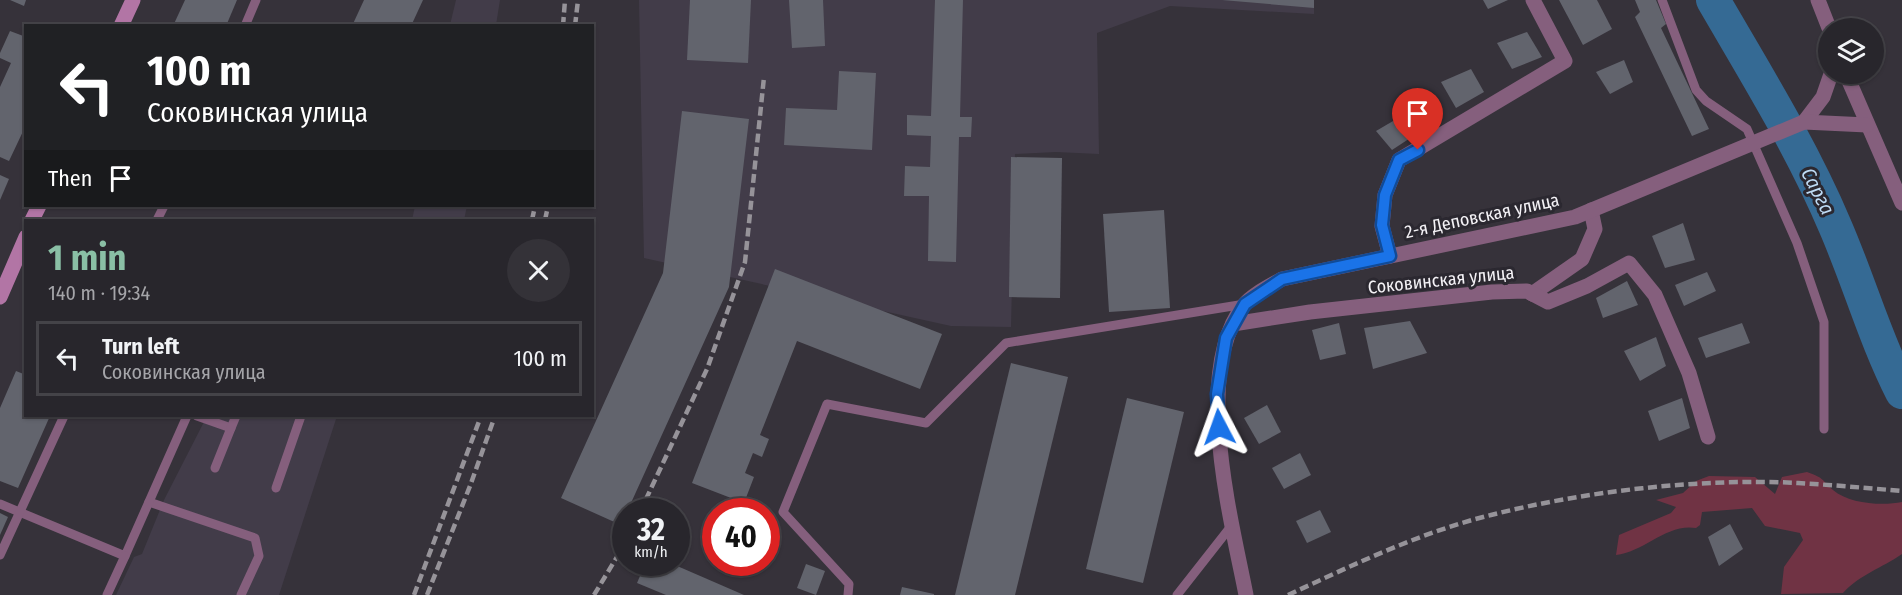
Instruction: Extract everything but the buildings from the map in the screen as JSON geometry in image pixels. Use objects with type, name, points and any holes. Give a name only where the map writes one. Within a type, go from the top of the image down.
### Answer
[{"type":"main road","points":[[122,24],[133,0]]},
{"type":"main road","points":[[0,297],[24,242]]},
{"type":"street","name":"Соковинская улица","points":[[1390,256],[1382,225],[1385,195],[1399,160],[1565,61],[1533,0]]},
{"type":"street","points":[[1818,0],[1825,18]]},
{"type":"street","points":[[1804,122],[1823,97],[1828,84]]},
{"type":"street","points":[[1850,84],[1902,203]]},
{"type":"street","name":"2-я Деповская улица","points":[[1246,595],[1232,525],[1220,444],[1217,394],[1226,338],[1245,304],[1282,279],[1575,217],[1804,122]]},
{"type":"street","points":[[1804,122],[1867,125]]},
{"type":"street","points":[[1532,294],[1582,259],[1595,229],[1591,210]]},
{"type":"street","name":"Соковинская улица","points":[[1233,324],[1310,312],[1492,292],[1527,291],[1548,302],[1587,286],[1629,262],[1655,295],[1689,373],[1708,437]]},
{"type":"lane","points":[[246,24],[256,0]]},
{"type":"lane","points":[[1662,0],[1696,90],[1706,102],[1747,129],[1797,243],[1824,322],[1824,429]]},
{"type":"lane","points":[[848,595],[849,584],[783,512],[827,404],[926,423],[1006,343],[1245,304]]},
{"type":"lane","points":[[0,555],[64,417]]},
{"type":"lane","points":[[107,595],[187,417]]},
{"type":"lane","points":[[200,417],[231,428]]},
{"type":"lane","points":[[215,468],[236,417]]},
{"type":"lane","points":[[276,488],[301,417]]},
{"type":"lane","points":[[149,502],[255,538],[259,556],[241,595]]},
{"type":"lane","points":[[0,504],[125,556]]},
{"type":"lane","points":[[1177,595],[1232,525]]},
{"type":"shaded area","points":[[456,0],[500,0],[496,24],[450,24]]},
{"type":"shaded area","points":[[639,0],[1314,0],[1314,14],[1170,6],[1097,33],[1099,154],[1056,152],[1015,154],[1011,327],[951,326],[644,258]]},
{"type":"shaded area","points":[[415,207],[467,207],[464,219],[412,219]]},
{"type":"shaded area","points":[[206,417],[337,417],[279,595],[116,595],[134,557],[142,554],[164,500]]},
{"type":"shaded area","points":[[1807,472],[1820,478],[1840,495],[1857,501],[1876,504],[1902,502],[1902,554],[1863,576],[1843,593],[1781,594],[1784,567],[1803,540],[1800,533],[1765,526],[1752,508],[1702,512],[1700,525],[1696,528],[1675,530],[1636,549],[1616,555],[1619,535],[1671,513],[1676,507],[1656,500],[1683,493],[1696,481],[1709,476],[1755,477],[1775,494],[1782,477]]},
{"type":"waterway","name":"Сарга","points":[[1713,0],[1778,112],[1822,197],[1902,392]]},
{"type":"railway","points":[[563,24],[565,0]]},
{"type":"railway","points":[[575,24],[578,0]]},
{"type":"railway","points":[[647,498],[707,369],[745,262],[764,77]]},
{"type":"railway","points":[[532,219],[535,207]]},
{"type":"railway","points":[[545,219],[548,207]]},
{"type":"railway","points":[[414,595],[481,417]]},
{"type":"railway","points":[[427,595],[495,417]]},
{"type":"railway","points":[[1288,595],[1439,530],[1491,515],[1565,499],[1643,488],[1761,482],[1902,491]]},
{"type":"railway","points":[[594,595],[612,565]]},
{"type":"route","points":[[1219,427],[1217,394],[1226,338],[1245,304],[1282,279],[1390,256],[1382,225],[1385,195],[1399,160],[1418,150]]}]
